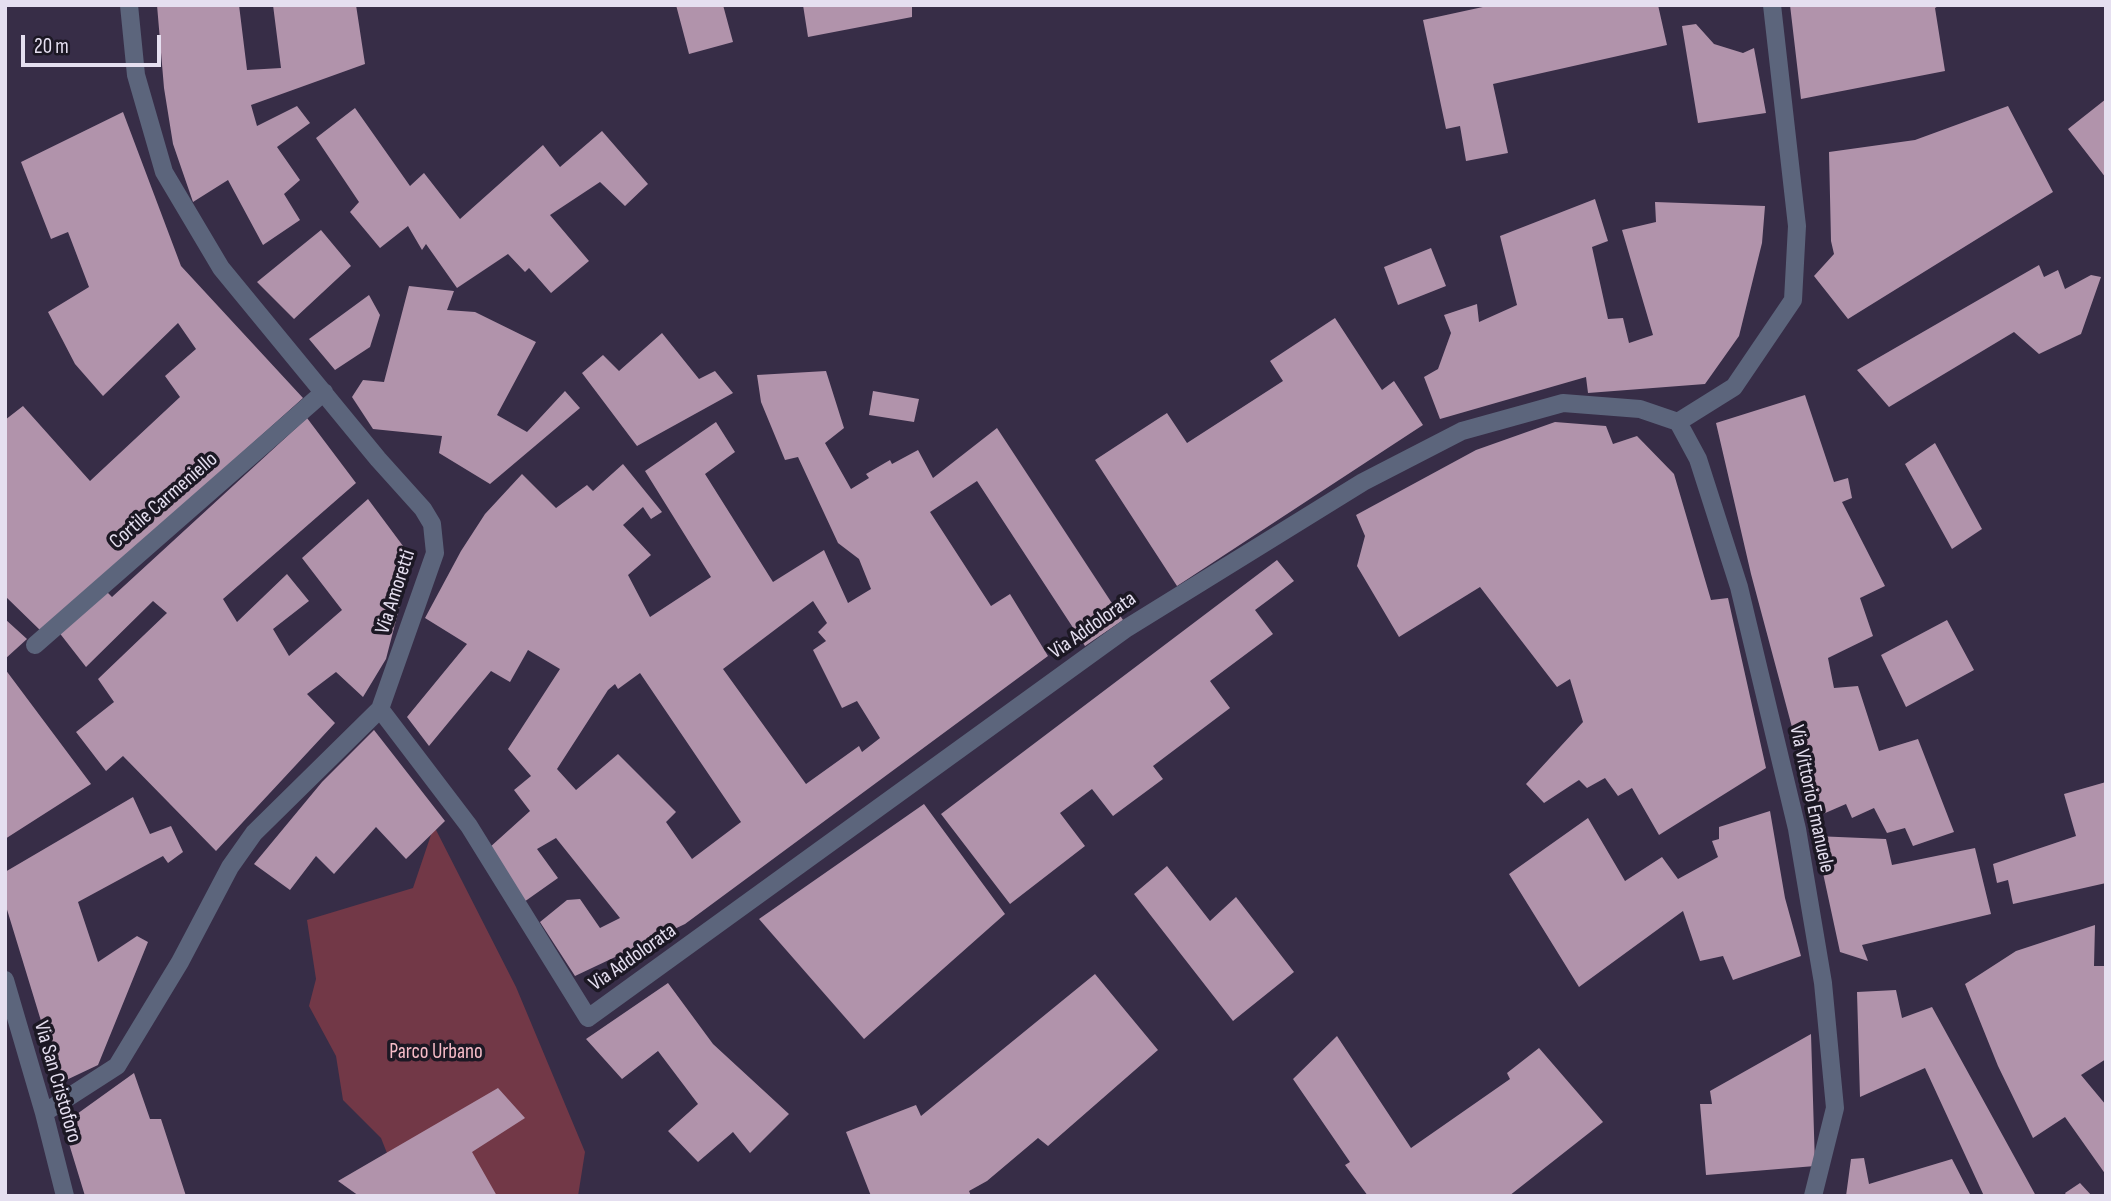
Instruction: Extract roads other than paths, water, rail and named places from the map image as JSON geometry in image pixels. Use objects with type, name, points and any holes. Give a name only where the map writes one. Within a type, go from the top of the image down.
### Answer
[{"type":"street","name":"Via Amoretti","points":[[44,1113],[117,1066],[180,962],[230,867],[254,833],[380,709],[435,553],[432,524],[423,509],[221,268],[164,172],[136,75],[129,5]]},
{"type":"street","points":[[1678,422],[1734,387],[1793,300],[1797,226],[1772,5]]},
{"type":"street","name":"Cortile Carmeniello","points":[[35,645],[324,392]]},
{"type":"street","name":"Via Addolorata","points":[[380,709],[469,826],[588,1017],[1127,628],[1363,482],[1462,431],[1563,403],[1640,409],[1678,422]]},
{"type":"street","name":"Via Vittorio Emanuele","points":[[1678,422],[1698,459],[1739,587],[1797,829],[1824,983],[1835,1108],[1813,1196]]},
{"type":"street","name":"Via San Cristoforo","points":[[5,981],[65,1196]]},
{"type":"park label","name":"Parco Urbano","points":[[436,1053]]}]
